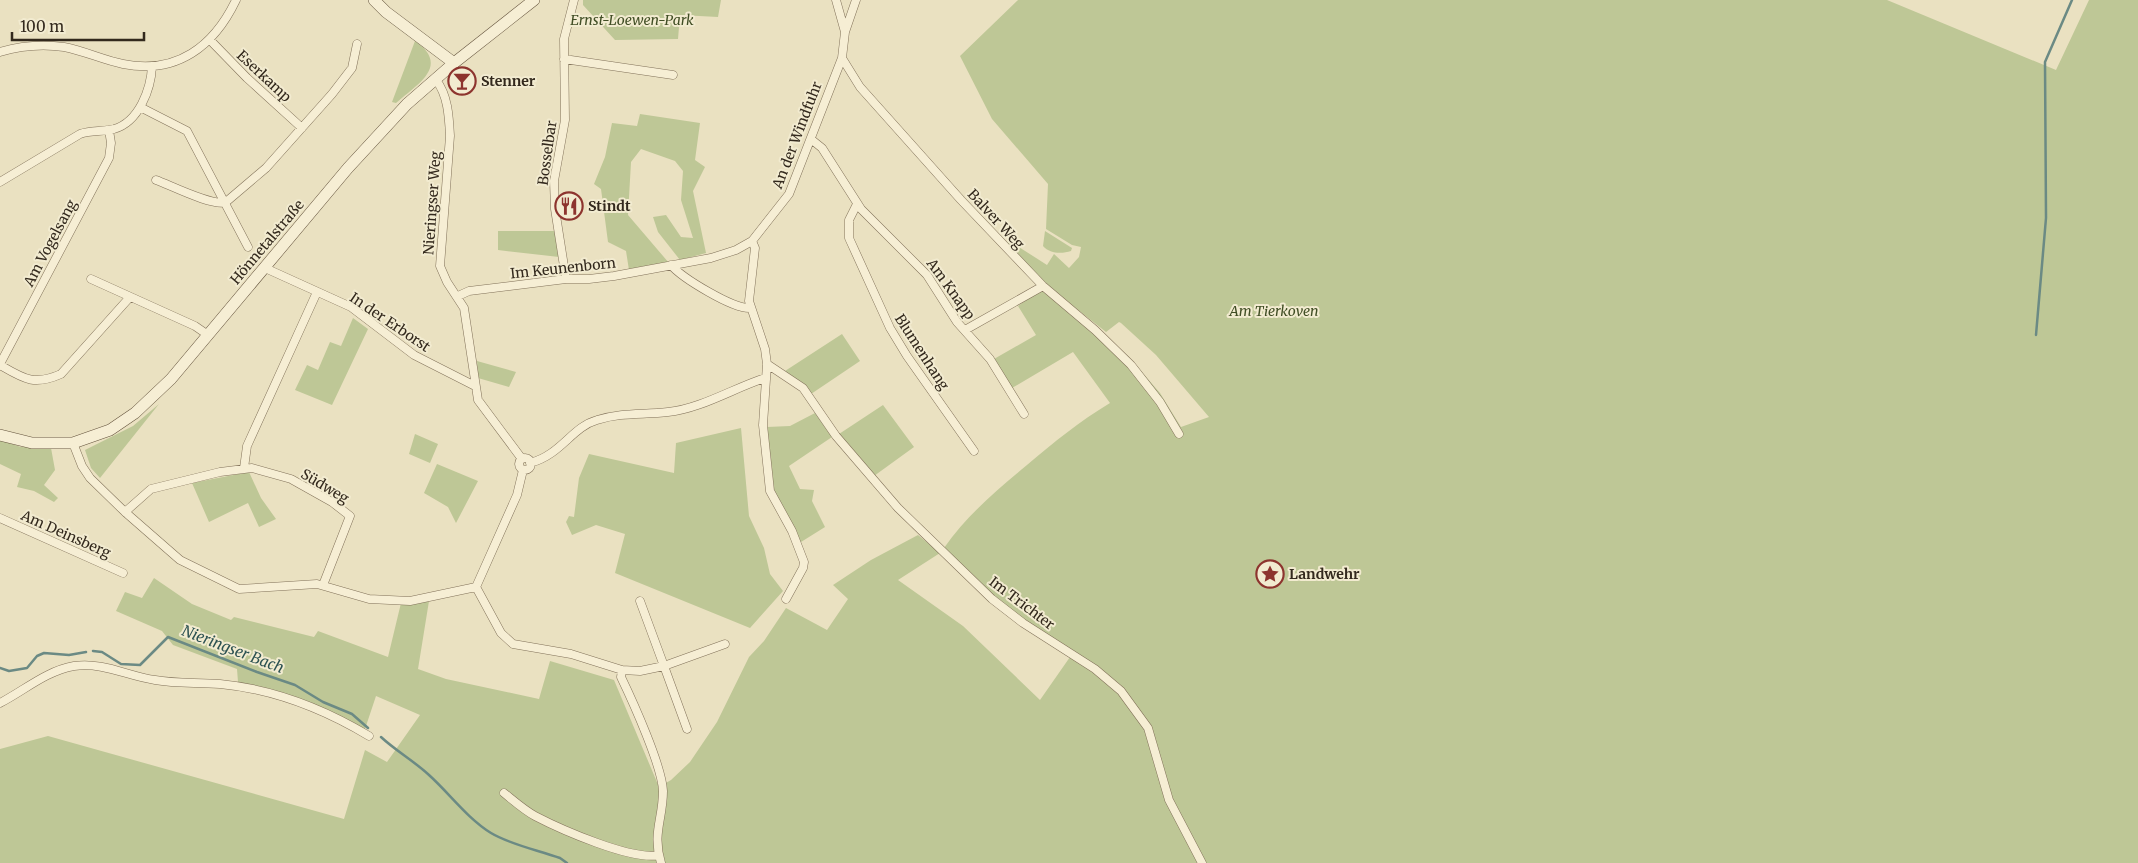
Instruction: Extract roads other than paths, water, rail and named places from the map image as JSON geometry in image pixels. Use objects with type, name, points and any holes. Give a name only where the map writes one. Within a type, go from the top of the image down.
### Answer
[{"type":"main road","points":[[374,0],[386,12],[454,63]]},
{"type":"main road","name":"Hönnetalstraße","points":[[0,435],[32,443],[73,443],[110,430],[135,414],[156,395],[407,104],[454,63],[534,0]]},
{"type":"street","points":[[0,52],[22,47],[54,46],[80,51],[122,64],[152,66],[187,56],[210,40],[226,20],[236,0]]},
{"type":"street","name":"Bosselbar","points":[[566,278],[554,194],[554,181],[565,120],[564,39],[574,0]]},
{"type":"street","points":[[836,0],[845,32]]},
{"type":"street","points":[[842,58],[845,32],[856,0]]},
{"type":"street","name":"Eserkamp","points":[[210,40],[246,78],[302,128]]},
{"type":"street","points":[[156,180],[212,201],[222,204],[226,202],[266,168],[352,68],[357,44]]},
{"type":"street","name":"An der Windfuhr","points":[[711,258],[736,250],[752,241],[789,194],[812,140],[842,58]]},
{"type":"street","name":"Balver Weg","points":[[842,58],[867,94],[961,200],[1043,286],[1095,330],[1131,364],[1160,402],[1179,434]]},
{"type":"street","points":[[564,59],[673,75]]},
{"type":"street","points":[[0,182],[80,134],[91,130],[117,128],[133,118],[147,91],[152,66]]},
{"type":"street","name":"Nieringser Weg","points":[[436,80],[441,87],[448,115],[450,136],[440,266],[447,282],[458,296],[464,308],[478,400],[522,459]]},
{"type":"street","points":[[140,107],[187,132],[226,202],[248,247]]},
{"type":"street","name":"Am Vogelsang","points":[[109,130],[111,143],[109,158],[0,364],[21,377],[33,381],[46,380],[61,374],[130,297]]},
{"type":"street","name":"Am Knapp","points":[[812,140],[822,148],[857,204],[924,271],[957,322],[990,359],[1024,414]]},
{"type":"street","name":"Blumenhang","points":[[857,204],[848,226],[849,238],[890,328],[907,356],[974,451]]},
{"type":"street","points":[[752,241],[755,248],[750,308],[765,349],[767,364],[763,425],[770,491],[792,531],[804,562],[803,568],[786,599]]},
{"type":"street","name":"Im Keunenborn","points":[[458,296],[469,291],[566,278],[589,279],[711,258]]},
{"type":"street","points":[[671,266],[677,272],[716,295],[740,307],[750,308]]},
{"type":"street","name":"In der Erborst","points":[[265,268],[358,312],[385,335],[414,355],[475,386]]},
{"type":"street","points":[[91,279],[195,326],[208,335]]},
{"type":"street","points":[[965,330],[1043,286]]},
{"type":"street","points":[[244,468],[247,446],[317,292]]},
{"type":"street","name":"Im Trichter","points":[[767,364],[803,388],[844,446],[898,508],[992,599],[1023,623],[1095,669],[1121,691],[1148,728],[1169,800],[1202,863]]},
{"type":"street","points":[[530,462],[551,455],[586,425],[597,420],[633,412],[669,412],[712,399],[765,378]]},
{"type":"street","points":[[73,443],[82,466],[90,478],[125,512],[180,560],[239,589],[324,585],[369,599],[410,600],[454,594],[476,587],[517,495],[523,470],[519,464],[522,459],[528,459],[530,462]]},
{"type":"street","points":[[523,470],[529,469],[530,462]]},
{"type":"street","name":"Südweg","points":[[125,512],[151,489],[244,468],[260,469],[291,479],[332,502],[350,516],[324,585]]},
{"type":"street","name":"Am Deinsberg","points":[[0,518],[123,573]]},
{"type":"street","points":[[476,587],[501,633],[513,644],[571,654],[622,670],[640,671],[664,666],[725,644]]},
{"type":"street","points":[[640,601],[687,729]]},
{"type":"street","points":[[0,703],[53,672],[73,667],[98,665],[157,681],[220,684],[274,695],[336,717],[369,736]]},
{"type":"street","points":[[504,793],[534,815],[562,828],[638,855],[660,859],[656,832],[662,800],[662,781],[621,677],[622,670]]},
{"type":"waterway","points":[[2036,335],[2046,218],[2045,62],[2072,0]]},
{"type":"waterway","name":"Nieringser Bach","points":[[93,651],[102,652],[121,664],[140,665],[168,637],[295,685],[323,702],[352,714],[368,728]]},
{"type":"waterway","name":"Nieringser Bach","points":[[0,668],[9,671],[27,668],[37,656],[44,653],[69,655],[86,652]]},
{"type":"waterway","name":"Nieringser Bach","points":[[381,737],[437,782],[482,827],[499,837],[560,858],[567,863]]},
{"type":"place","name":"Stenner","points":[[462,81]]},
{"type":"place","name":"Stindt","points":[[569,206]]},
{"type":"place","name":"Landwehr","points":[[1270,574]]},
{"type":"park label","name":"Ernst-Loewen-Park","points":[[632,20]]},
{"type":"park label","name":"Am Tierkoven","points":[[1274,311]]}]
